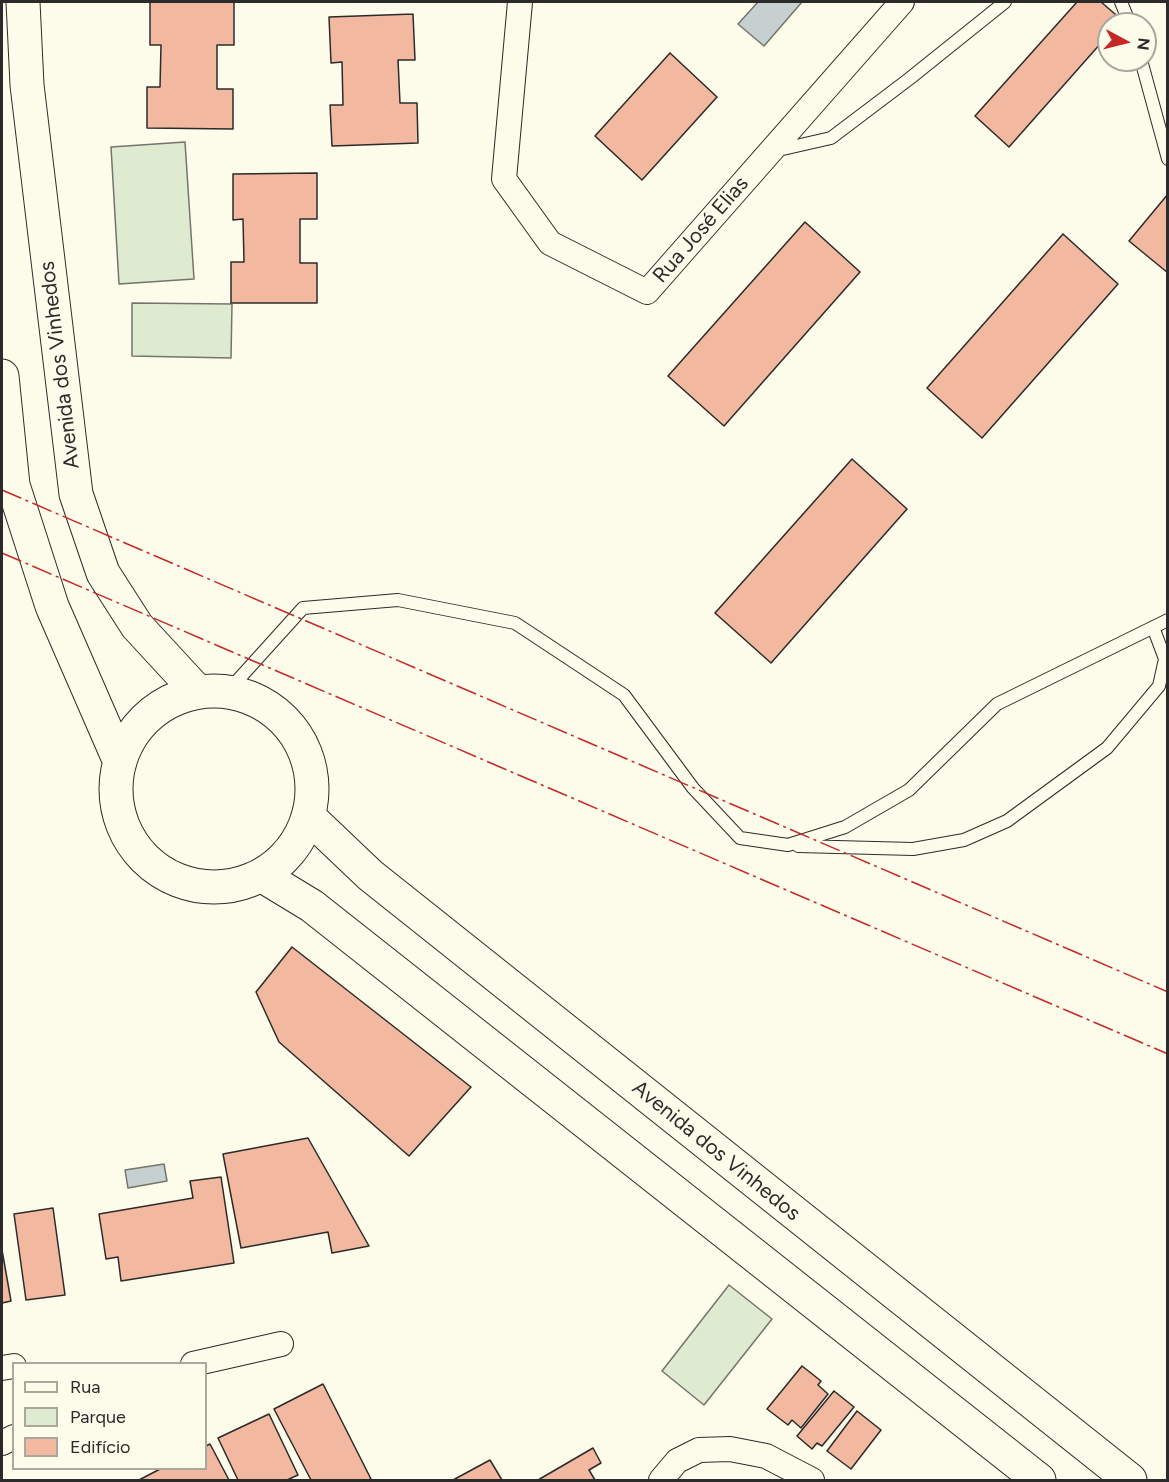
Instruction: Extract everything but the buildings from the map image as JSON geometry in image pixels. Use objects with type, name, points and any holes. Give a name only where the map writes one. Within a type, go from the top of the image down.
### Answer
[{"type":"main road","name":"Avenida dos Vinhedos","points":[[23,2],[27,84],[76,494],[103,573],[137,626],[213,691]]},
{"type":"main road","points":[[2,376],[13,485],[52,606],[120,762]]},
{"type":"main road","points":[[213,691],[258,700],[284,719],[303,745],[312,775],[311,807],[300,839],[278,865],[250,882],[216,889],[183,884],[153,868],[130,843],[117,812],[116,777],[124,747],[142,721],[167,702],[213,691]]},
{"type":"main road","name":"Avenida dos Vinhedos","points":[[308,816],[370,876],[1130,1480]]},
{"type":"main road","points":[[261,875],[312,906],[1039,1480]]},
{"type":"street","name":"Rua José Elias","points":[[520,2],[504,179],[550,243],[647,292],[902,2]]},
{"type":"street","points":[[202,1362],[281,1344]]},
{"type":"street","points":[[661,1480],[677,1461],[699,1450],[730,1449],[766,1456],[812,1480]]},
{"type":"lane","points":[[770,152],[831,138],[1005,2]]},
{"type":"lane","points":[[1144,72],[1167,159]]},
{"type":"lane","points":[[213,691],[303,608],[398,600],[515,623],[624,695],[693,788],[740,838],[788,845],[913,849],[964,840],[1007,821],[1107,748],[1159,686],[1165,659],[1153,627]]},
{"type":"lane","points":[[788,845],[845,827],[909,790],[997,704],[1167,620]]},
{"type":"green space","points":[[185,142],[194,279],[119,284],[111,147]]},
{"type":"green space","points":[[132,303],[232,304],[231,358],[132,356]]},
{"type":"green space","points":[[729,1285],[772,1319],[704,1405],[662,1371]]},
{"type":"shaded area","points":[[758,2],[802,2],[764,46],[738,24]]},
{"type":"shaded area","points":[[164,1164],[167,1181],[128,1188],[125,1170]]},
{"type":"power","points":[[2,490],[1168,992]]},
{"type":"power","points":[[2,553],[1168,1054]]}]
